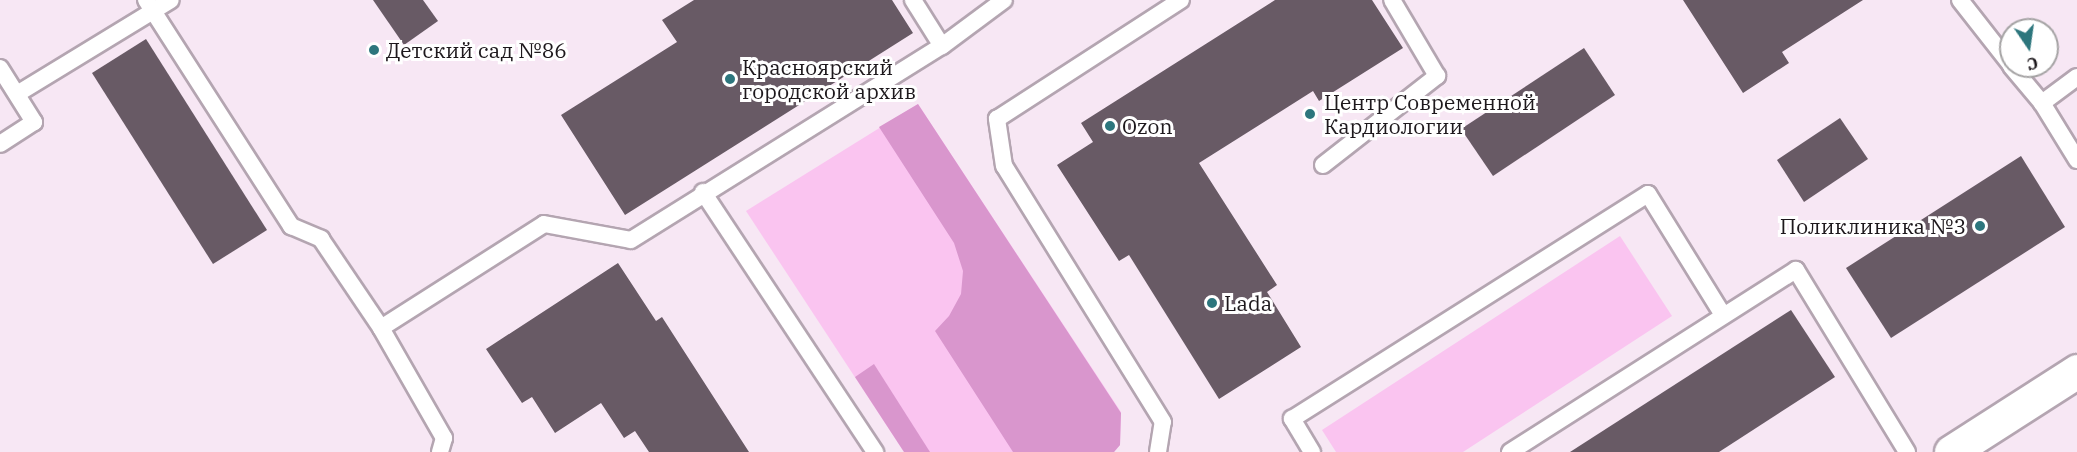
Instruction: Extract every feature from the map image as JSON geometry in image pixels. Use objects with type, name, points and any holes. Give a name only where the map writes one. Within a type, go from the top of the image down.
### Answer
[{"type":"street","points":[[1951,452],[2077,371]]},
{"type":"lane","points":[[17,94],[149,6],[171,0]]},
{"type":"lane","points":[[913,0],[942,46]]},
{"type":"lane","points":[[381,328],[544,224],[631,240],[703,192],[942,46],[1004,0]]},
{"type":"lane","points":[[1158,452],[1163,422],[1004,166],[997,119],[1181,0]]},
{"type":"lane","points":[[1323,165],[1437,76],[1392,0]]},
{"type":"lane","points":[[1960,0],[1999,50]]},
{"type":"lane","points":[[149,6],[291,226],[321,239],[381,328],[444,438],[440,452]]},
{"type":"lane","points":[[0,68],[34,122],[0,144]]},
{"type":"lane","points":[[2042,103],[2077,77]]},
{"type":"lane","points":[[2021,78],[2042,103],[2077,160]]},
{"type":"lane","points":[[703,192],[875,452]]},
{"type":"lane","points":[[1312,452],[1292,419],[1648,194],[1723,315]]},
{"type":"lane","points":[[1510,452],[1796,270],[1907,452]]},
{"type":"shaded area","points":[[918,104],[1121,412],[1120,445],[1114,452],[904,452],[746,211]]},
{"type":"shaded area","points":[[918,104],[1121,413],[1120,445],[1114,452],[1013,452],[935,331],[949,316],[961,294],[963,271],[954,243],[879,127]]},
{"type":"shaded area","points":[[1620,236],[1672,316],[1463,452],[1336,452],[1322,430]]},
{"type":"shaded area","points":[[874,364],[930,452],[904,452],[855,377]]},
{"type":"building","points":[[373,0],[423,0],[438,21],[404,45]]},
{"type":"building","name":"Красноярский городской архив","points":[[694,0],[892,0],[913,33],[625,215],[561,115],[677,42],[662,20]]},
{"type":"building","points":[[1275,0],[1372,0],[1403,48],[1319,101],[1313,91],[1199,163],[1277,285],[1267,292],[1301,347],[1219,399],[1129,255],[1119,261],[1057,165],[1093,142],[1081,123]]},
{"type":"building","points":[[1683,0],[1863,0],[1782,52],[1789,63],[1743,93]]},
{"type":"building","points":[[146,39],[267,230],[213,264],[92,73]]},
{"type":"building","points":[[1584,48],[1615,95],[1493,176],[1461,129]]},
{"type":"building","points":[[1840,118],[1868,159],[1804,202],[1777,160]]},
{"type":"building","points":[[2021,156],[2065,227],[1891,338],[1846,268]]},
{"type":"building","points":[[618,263],[656,321],[662,317],[749,452],[649,452],[635,431],[624,438],[601,403],[555,433],[532,397],[522,403],[486,349]]},
{"type":"building","points":[[1791,310],[1835,377],[1719,452],[1570,452]]},
{"type":"place","name":"Детский сад №86","points":[[374,50]]},
{"type":"place","name":"Красноярский городской архив","points":[[730,79]]},
{"type":"place","name":"Центр Современной Кардиологии","points":[[1310,114]]},
{"type":"place","name":"Ozon","points":[[1110,126]]},
{"type":"place","name":"Поликлиника №3","points":[[1980,226]]},
{"type":"place","name":"Lada","points":[[1212,303]]}]
